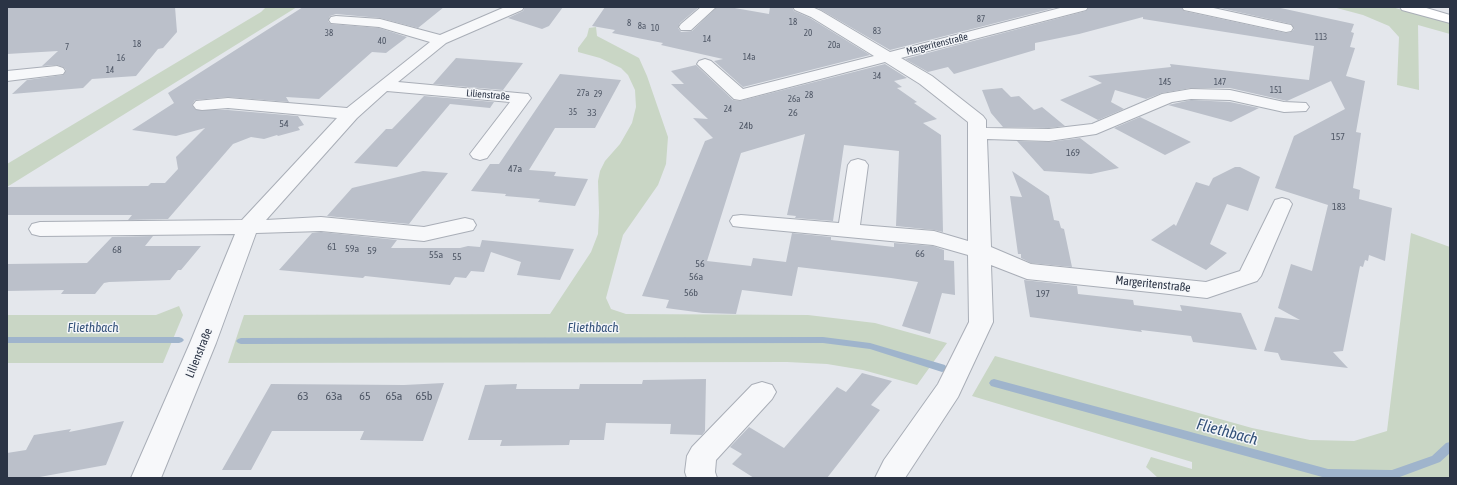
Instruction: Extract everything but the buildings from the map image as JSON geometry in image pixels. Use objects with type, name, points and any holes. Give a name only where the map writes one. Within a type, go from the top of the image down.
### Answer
[{"type":"main road","points":[[1416,8],[1450,19]]},
{"type":"street","name":"Lilienstraße","points":[[146,478],[203,343],[248,227],[351,114],[383,86],[441,40],[517,7]]},
{"type":"street","points":[[686,27],[709,7]]},
{"type":"street","name":"Margeritenstraße","points":[[704,64],[740,95],[1081,7]]},
{"type":"street","points":[[1189,7],[1286,28]]},
{"type":"street","name":"Margeritenstraße","points":[[806,8],[926,80],[977,120],[981,322],[948,390],[894,469],[890,478]]},
{"type":"street","points":[[336,20],[380,22],[441,40]]},
{"type":"street","points":[[7,76],[57,71]]},
{"type":"street","name":"Lilienstraße","points":[[383,86],[522,98],[480,154]]},
{"type":"street","points":[[977,133],[1049,135],[1096,129],[1168,98],[1191,94],[1230,95],[1284,107],[1300,107]]},
{"type":"street","points":[[202,105],[228,103],[351,114]]},
{"type":"street","points":[[849,230],[858,165]]},
{"type":"street","name":"Margeritenstraße","points":[[741,221],[934,238],[979,251],[1026,271],[1208,290],[1249,276],[1282,204]]},
{"type":"street","points":[[40,229],[248,227],[321,224],[424,234],[465,225]]},
{"type":"street","points":[[702,478],[700,472],[702,456],[762,392]]},
{"type":"green space","points":[[266,7],[297,7],[7,187],[7,164],[261,12]]},
{"type":"green space","points":[[1333,7],[1392,7],[1450,23],[1450,34],[1418,25],[1419,90],[1397,85],[1399,37],[1389,26],[1363,15]]},
{"type":"green space","points":[[596,27],[597,36],[639,58],[647,76],[668,137],[666,164],[658,185],[623,235],[606,298],[611,309],[626,314],[808,315],[875,323],[947,343],[917,385],[863,370],[827,364],[787,362],[228,363],[244,315],[550,314],[591,252],[598,234],[598,181],[600,171],[605,161],[620,144],[632,123],[636,107],[635,90],[628,75],[621,68],[600,58],[578,52],[578,48],[587,36],[589,28]]},
{"type":"green space","points":[[1411,233],[1450,247],[1450,478],[1158,478],[1146,467],[1151,457],[1192,469],[1192,462],[972,396],[995,356],[1252,428],[1310,440],[1354,441],[1387,431]]},
{"type":"green space","points":[[179,306],[183,315],[163,363],[7,363],[7,315],[156,315]]},
{"type":"waterway","name":"Fliethbach","points":[[7,340],[179,340]]},
{"type":"waterway","name":"Fliethbach","points":[[241,341],[823,340],[870,346],[942,368]]},
{"type":"waterway","name":"Fliethbach","points":[[994,383],[1328,474],[1392,475],[1436,459],[1450,446]]}]
